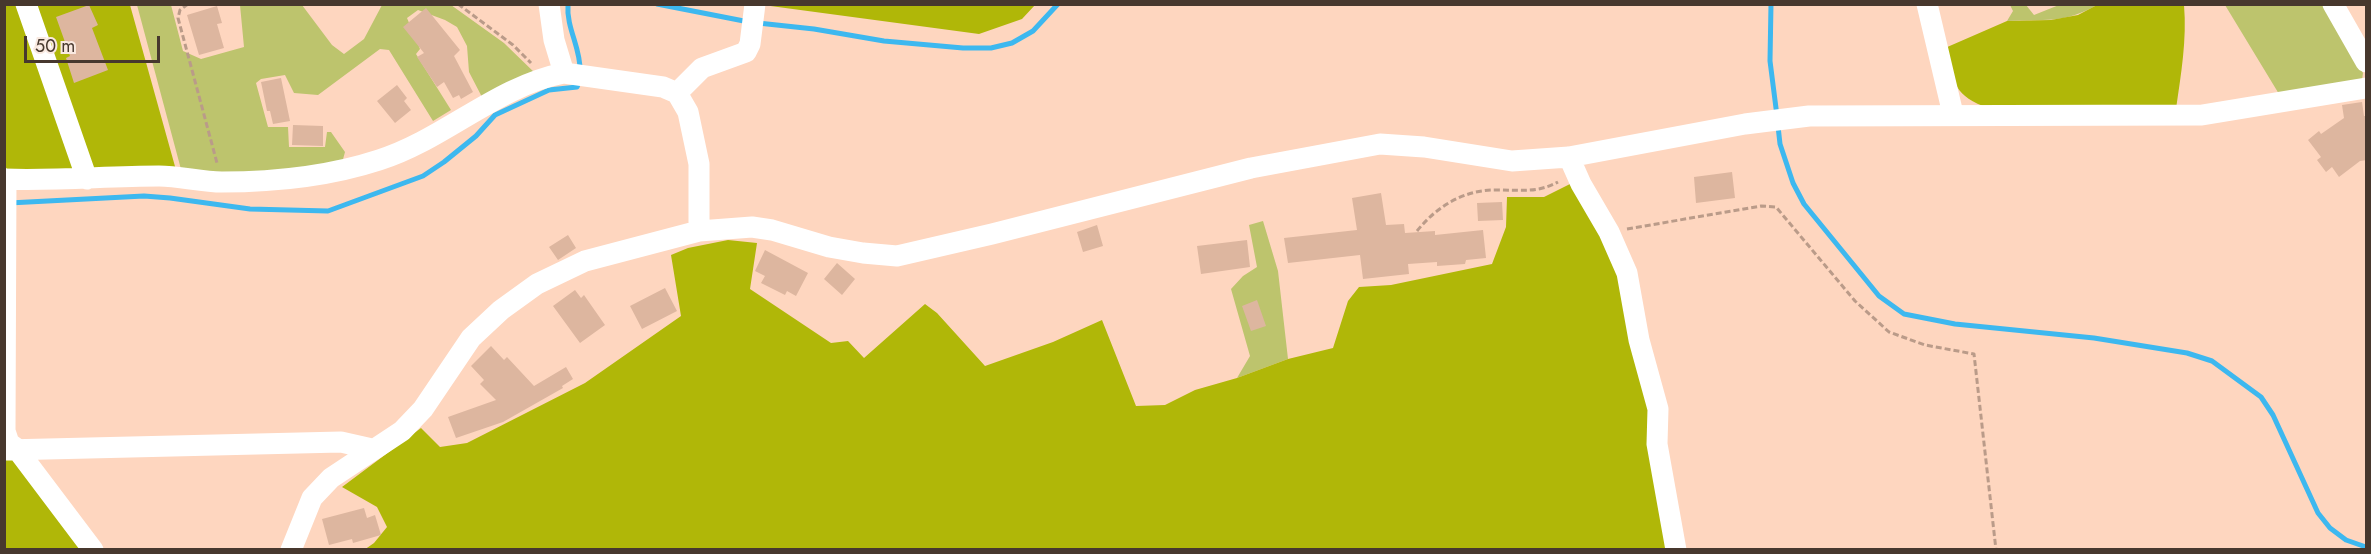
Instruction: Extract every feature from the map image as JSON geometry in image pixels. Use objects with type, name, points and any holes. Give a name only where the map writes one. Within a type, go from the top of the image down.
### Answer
[{"type":"street","points":[[26,4],[87,179]]},
{"type":"street","points":[[549,4],[554,40],[564,73]]},
{"type":"street","points":[[1928,4],[1953,114]]},
{"type":"street","points":[[2333,4],[2367,62]]},
{"type":"street","points":[[677,93],[702,68],[746,52],[752,35],[755,7]]},
{"type":"street","points":[[93,549],[10,449],[5,432],[5,179],[161,176],[221,182],[286,178],[343,170],[381,160],[424,140],[466,115],[543,79],[564,73],[663,87],[677,93],[687,112],[699,164],[699,231]]},
{"type":"street","points":[[291,549],[312,498],[331,478],[402,431],[423,409],[471,338],[501,310],[537,284],[585,261],[699,231],[752,227],[772,230],[829,247],[897,256],[1251,168],[1380,144],[1424,147],[1512,161],[1573,164],[1760,122],[1798,117],[1953,114],[2202,115],[2367,88]]},
{"type":"street","points":[[1573,164],[1609,232],[1627,273],[1639,340],[1658,409],[1657,444],[1676,549]]},
{"type":"street","points":[[10,449],[341,442],[372,449]]},
{"type":"path","points":[[188,4],[180,10],[178,18],[221,182]]},
{"type":"path","points":[[458,4],[513,45],[533,64],[543,79]]},
{"type":"path","points":[[1417,231],[1428,218],[1462,196],[1485,190],[1542,190],[1573,164]]},
{"type":"path","points":[[1609,232],[1761,206],[1776,207],[1855,301],[1889,332],[1925,345],[1974,354],[1996,549]]},
{"type":"green space","points":[[137,5],[171,5],[183,51],[201,59],[244,47],[240,5],[302,5],[332,45],[344,54],[364,39],[382,5],[451,5],[504,43],[538,76],[483,99],[469,72],[467,46],[457,27],[418,10],[407,18],[420,49],[416,54],[451,110],[433,121],[389,50],[380,49],[318,95],[294,93],[285,75],[261,79],[256,83],[268,127],[288,127],[289,147],[325,147],[327,132],[331,132],[345,152],[342,163],[261,172],[182,173]]},
{"type":"green space","points":[[2010,5],[2026,5],[2034,15],[2059,5],[2097,5],[2064,18],[2007,21],[2013,11]]},
{"type":"green space","points":[[2225,5],[2324,5],[2363,73],[2362,80],[2279,94]]},
{"type":"green space","points":[[1263,221],[1278,271],[1288,359],[1237,378],[1250,356],[1231,289],[1243,276],[1257,267],[1249,225]]},
{"type":"shaded area","points":[[5,5],[130,5],[176,170],[7,170],[5,165]]},
{"type":"shaded area","points":[[763,5],[1035,5],[1022,19],[979,34]]},
{"type":"shaded area","points":[[2097,5],[2184,5],[2182,70],[2176,109],[1983,106],[1965,96],[1955,84],[1945,48],[2007,21],[2051,20],[2078,15]]},
{"type":"shaded area","points":[[1574,182],[1620,273],[1653,410],[1670,549],[364,550],[374,543],[387,527],[377,507],[342,487],[421,428],[440,447],[467,443],[585,383],[681,316],[671,255],[688,248],[728,240],[757,243],[750,289],[831,343],[848,341],[864,358],[925,304],[937,313],[985,366],[1053,342],[1102,320],[1136,406],[1165,405],[1195,390],[1237,378],[1288,359],[1333,348],[1348,301],[1359,287],[1391,285],[1492,264],[1506,227],[1507,197],[1544,197]]},
{"type":"shaded area","points":[[4,454],[10,454],[89,549],[5,549]]},
{"type":"building","points":[[89,5],[98,25],[92,28],[108,70],[74,83],[66,58],[70,56],[56,17]]},
{"type":"building","points":[[217,6],[222,23],[217,24],[224,48],[199,55],[187,15]]},
{"type":"building","points":[[426,8],[460,50],[454,56],[473,92],[461,99],[459,95],[453,98],[444,82],[437,87],[417,57],[424,53],[403,27]]},
{"type":"building","points":[[281,78],[290,121],[273,124],[270,111],[267,111],[261,82]]},
{"type":"building","points":[[397,85],[407,98],[404,101],[411,110],[395,123],[377,101]]},
{"type":"building","points":[[2362,102],[2364,116],[2367,116],[2367,160],[2360,161],[2339,177],[2332,167],[2326,172],[2317,160],[2321,157],[2308,140],[2319,131],[2321,134],[2344,118],[2342,105]]},
{"type":"building","points":[[293,125],[323,126],[323,146],[292,145]]},
{"type":"building","points":[[1732,172],[1735,198],[1696,203],[1694,177]]},
{"type":"building","points":[[1381,193],[1386,225],[1404,224],[1405,233],[1435,231],[1435,235],[1483,230],[1486,258],[1466,260],[1465,264],[1437,266],[1437,262],[1408,264],[1409,274],[1363,279],[1360,255],[1288,263],[1284,238],[1357,230],[1352,198]]},
{"type":"building","points":[[1502,202],[1503,220],[1478,221],[1477,203]]},
{"type":"building","points":[[1097,225],[1103,246],[1083,252],[1077,232]]},
{"type":"building","points":[[568,235],[576,248],[558,260],[549,247]]},
{"type":"building","points":[[1247,240],[1250,267],[1201,274],[1197,246]]},
{"type":"building","points":[[765,250],[808,273],[796,296],[787,291],[785,295],[761,283],[765,276],[755,271]]},
{"type":"building","points":[[837,263],[855,279],[842,295],[824,279]]},
{"type":"building","points":[[665,288],[677,311],[642,329],[630,306]]},
{"type":"building","points":[[575,290],[581,298],[584,295],[605,325],[580,343],[553,306]]},
{"type":"building","points":[[1257,300],[1266,326],[1251,331],[1242,306]]},
{"type":"building","points":[[491,346],[504,360],[507,357],[534,386],[566,367],[573,379],[562,386],[563,388],[503,422],[456,438],[448,417],[496,400],[480,384],[484,380],[471,366]]},
{"type":"building","points":[[364,508],[367,518],[375,515],[381,535],[353,543],[352,539],[329,545],[322,519]]},
{"type":"waterway","points":[[568,4],[569,21],[580,71]]},
{"type":"waterway","points":[[657,4],[749,22]]},
{"type":"waterway","points":[[758,23],[814,29],[884,41],[963,48],[991,48],[1012,43],[1033,31],[1058,4]]},
{"type":"waterway","points":[[1771,4],[1770,61],[1777,116]]},
{"type":"waterway","points":[[9,203],[144,196],[250,209],[328,211],[423,176],[476,136],[495,115],[549,90],[577,87],[580,80]]},
{"type":"waterway","points":[[1778,126],[1780,144],[1793,183],[1804,204],[1879,296],[1904,314],[1955,324],[2094,338],[2187,353],[2212,361],[2261,397],[2273,415],[2318,513],[2330,528],[2346,540],[2366,547]]}]
